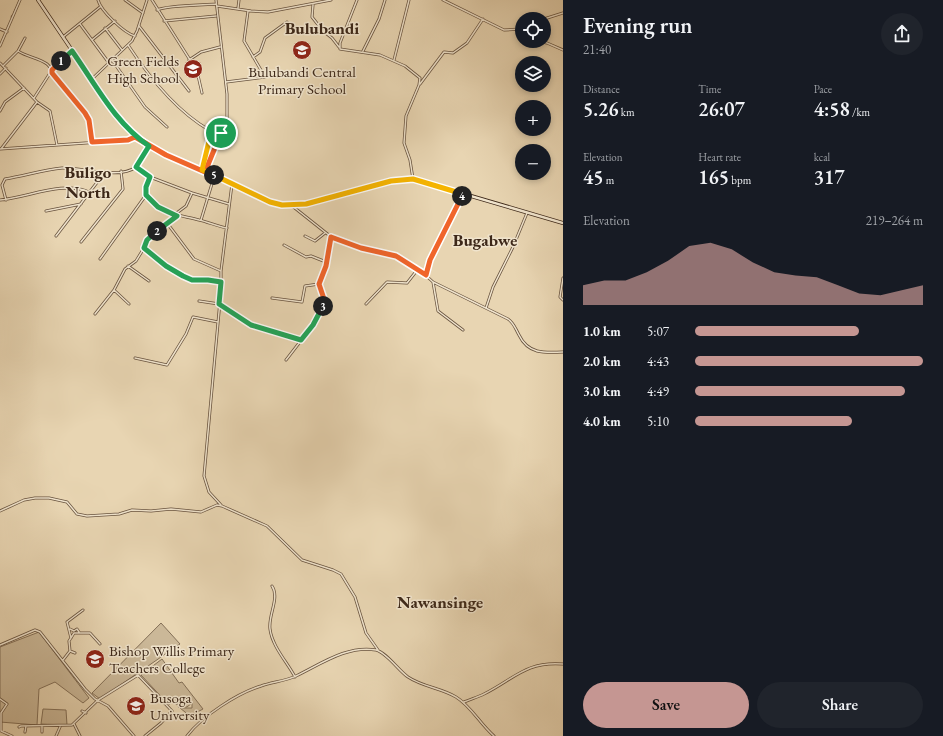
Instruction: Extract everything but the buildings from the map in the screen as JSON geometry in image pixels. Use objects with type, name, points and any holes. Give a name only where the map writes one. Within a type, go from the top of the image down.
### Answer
[{"type":"street","points":[[0,46],[20,0]]},
{"type":"street","points":[[38,0],[117,117],[135,137],[149,146],[270,202],[282,205],[306,204],[391,181],[413,179],[563,223]]},
{"type":"street","points":[[98,0],[100,7],[128,33],[135,36]]},
{"type":"street","points":[[125,0],[143,13]]},
{"type":"street","points":[[92,79],[128,45],[135,36],[147,0]]},
{"type":"street","points":[[152,0],[164,21],[200,75],[202,93]]},
{"type":"street","points":[[203,171],[228,118],[226,82],[216,0]]},
{"type":"street","points":[[237,9],[239,0]]},
{"type":"street","points":[[157,10],[165,6],[182,7],[217,5],[248,11],[282,10],[331,0]]},
{"type":"street","points":[[339,47],[357,0]]},
{"type":"street","points":[[363,51],[379,19],[385,0]]},
{"type":"street","points":[[394,60],[410,0]]},
{"type":"street","points":[[443,0],[504,30],[515,31]]},
{"type":"street","points":[[313,4],[312,17],[317,26],[332,38],[339,47],[343,50],[363,51],[394,60],[418,75],[420,78],[419,85]]},
{"type":"street","points":[[63,38],[100,7]]},
{"type":"street","points":[[226,82],[265,77],[244,41],[248,11]]},
{"type":"street","points":[[551,17],[563,13]]},
{"type":"street","points":[[164,21],[217,16]]},
{"type":"street","points":[[413,179],[410,160],[404,143],[406,116],[413,96],[419,85],[444,52],[453,53],[467,43],[483,19]]},
{"type":"street","points":[[92,40],[115,21]]},
{"type":"street","points":[[253,57],[261,49],[265,38],[287,22]]},
{"type":"street","points":[[80,24],[109,63]]},
{"type":"street","points":[[139,26],[189,91]]},
{"type":"street","points":[[105,28],[122,50]]},
{"type":"street","points":[[0,29],[7,32]]},
{"type":"street","points":[[306,29],[310,33],[323,31]]},
{"type":"street","points":[[3,66],[18,51],[25,38]]},
{"type":"street","points":[[551,44],[563,50]]},
{"type":"street","points":[[128,45],[164,92],[200,125],[209,130],[221,133]]},
{"type":"street","points":[[189,60],[201,52],[221,47]]},
{"type":"street","points":[[18,51],[28,57],[46,63],[52,70],[57,81],[85,113],[89,120],[92,142]]},
{"type":"street","points":[[34,98],[52,70],[72,51]]},
{"type":"street","points":[[112,60],[145,107],[167,127]]},
{"type":"street","points":[[0,64],[6,68],[37,102],[48,109],[52,114],[58,145]]},
{"type":"street","points":[[0,74],[6,68]]},
{"type":"street","points":[[0,111],[5,102],[24,88]]},
{"type":"street","points":[[0,149],[18,129],[37,102]]},
{"type":"street","points":[[203,171],[210,137],[209,130]]},
{"type":"street","points":[[0,149],[128,140],[135,137]]},
{"type":"street","points":[[6,200],[2,185],[4,179],[62,168],[105,172],[121,171],[136,167],[149,146]]},
{"type":"street","points":[[136,167],[150,177],[192,193],[229,204]]},
{"type":"street","points":[[81,242],[123,189],[121,171]]},
{"type":"street","points":[[56,236],[105,172]]},
{"type":"street","points":[[200,220],[214,176]]},
{"type":"street","points":[[100,259],[146,195],[146,187],[150,177]]},
{"type":"street","points":[[222,506],[209,492],[204,476],[218,322],[221,271],[232,184]]},
{"type":"street","points":[[0,200],[55,190],[80,189],[89,192]]},
{"type":"street","points":[[174,215],[186,206],[192,193]]},
{"type":"street","points":[[426,275],[430,260],[463,194]]},
{"type":"street","points":[[146,195],[158,207],[174,215],[200,220],[227,228]]},
{"type":"street","points":[[46,211],[81,204]]},
{"type":"street","points":[[291,205],[331,237],[361,248],[396,256],[418,269],[433,282],[512,322],[523,342],[529,348],[539,352],[563,352]]},
{"type":"street","points":[[486,308],[493,287],[513,247],[527,213]]},
{"type":"street","points":[[95,314],[114,290],[120,275],[128,266],[136,261],[148,239],[177,216]]},
{"type":"street","points":[[168,223],[194,259],[221,271]]},
{"type":"street","points":[[305,236],[315,241],[325,233]]},
{"type":"street","points":[[286,360],[313,325],[323,306],[324,299],[319,284],[326,262],[331,237]]},
{"type":"street","points":[[284,245],[306,257],[311,256],[326,262]]},
{"type":"street","points":[[144,248],[166,266],[192,280],[221,282]]},
{"type":"street","points":[[128,266],[149,281]]},
{"type":"street","points":[[366,304],[387,282],[407,283],[418,269]]},
{"type":"street","points":[[563,278],[560,297],[563,300]]},
{"type":"street","points":[[433,282],[438,311],[463,330]]},
{"type":"street","points":[[272,298],[302,302],[306,286],[319,284]]},
{"type":"street","points":[[114,290],[129,304]]},
{"type":"street","points":[[200,301],[219,304],[251,325],[301,340]]},
{"type":"street","points":[[134,358],[167,365],[186,334],[193,317],[218,322]]},
{"type":"street","points":[[0,511],[24,500],[35,498],[49,498],[67,502],[77,514],[87,516],[118,514],[132,510],[150,511],[171,509],[201,512],[217,505],[267,526],[302,560],[341,574],[355,597],[366,632],[378,650],[408,677],[446,691],[464,702],[494,736]]},
{"type":"street","points":[[272,586],[275,600],[270,618],[270,630],[273,639],[295,676]]},
{"type":"street","points":[[63,660],[70,651],[69,628],[67,622],[84,610]]},
{"type":"street","points":[[69,628],[74,630],[76,629],[79,632],[90,633],[100,644]]},
{"type":"street","points":[[0,645],[38,630],[85,689],[108,706],[134,736]]},
{"type":"street","points":[[70,638],[74,633],[79,632]]},
{"type":"street","points":[[187,736],[204,718],[240,695],[263,685],[276,683],[295,676],[326,660],[345,653],[378,650]]},
{"type":"street","points":[[70,651],[75,653]]},
{"type":"street","points":[[464,702],[484,694],[525,669],[551,663],[563,664]]},
{"type":"street","points":[[19,728],[21,726],[60,727],[74,724],[98,700],[138,675],[172,710],[161,723],[145,736]]},
{"type":"street","points":[[0,699],[7,704],[1,713],[0,730],[12,736]]},
{"type":"street","points":[[82,711],[86,713]]},
{"type":"street","points":[[74,724],[80,736]]},
{"type":"street","points":[[25,732],[26,726]]},
{"type":"street","points":[[42,726],[42,732]]},
{"type":"street","points":[[56,736],[60,727]]},
{"type":"shaded area","points":[[161,623],[180,644],[100,699],[92,693]]},
{"type":"shaded area","points":[[39,632],[89,698],[83,703],[55,682],[39,689],[37,725],[0,722],[0,647]]},
{"type":"shaded area","points":[[162,659],[179,683],[182,682],[203,709],[190,716],[180,708],[192,708],[192,703],[187,707],[178,707],[183,701],[180,698],[177,705],[172,701],[169,705],[141,675]]},
{"type":"shaded area","points":[[43,709],[66,710],[67,725],[41,724]]},
{"type":"waterway","points":[[14,12],[19,1]]},
{"type":"place","name":"Bulubandi Central Primary School","points":[[302,50]]},
{"type":"place","name":"Green Fields High School","points":[[193,69]]},
{"type":"place","name":"Bishop Willis Primary Teachers College","points":[[95,659]]},
{"type":"place","name":"Busoga University","points":[[136,706]]},
{"type":"district","name":"Bulubandi","points":[[322,28]]},
{"type":"district","name":"Buligo North","points":[[88,182]]},
{"type":"district","name":"Bugabwe","points":[[485,240]]},
{"type":"district","name":"Nawansinge","points":[[440,602]]},
{"type":"route","points":[[221,133],[205,172],[166,155],[135,137],[128,140],[92,142],[89,120],[85,113],[57,81],[52,73],[52,70],[72,51],[123,125],[135,137],[149,146],[141,162],[136,167],[145,175],[150,177],[146,187],[146,195],[162,210],[177,216],[171,219],[148,239],[144,248],[174,272],[192,280],[221,282],[219,304],[247,323],[301,340],[313,325],[324,303],[319,284],[326,266],[331,237],[361,248],[396,256],[426,275],[426,270],[430,260],[463,194],[413,179],[391,181],[306,204],[282,205],[270,202],[205,172],[202,170],[206,159],[210,137],[209,130],[221,133]]}]
